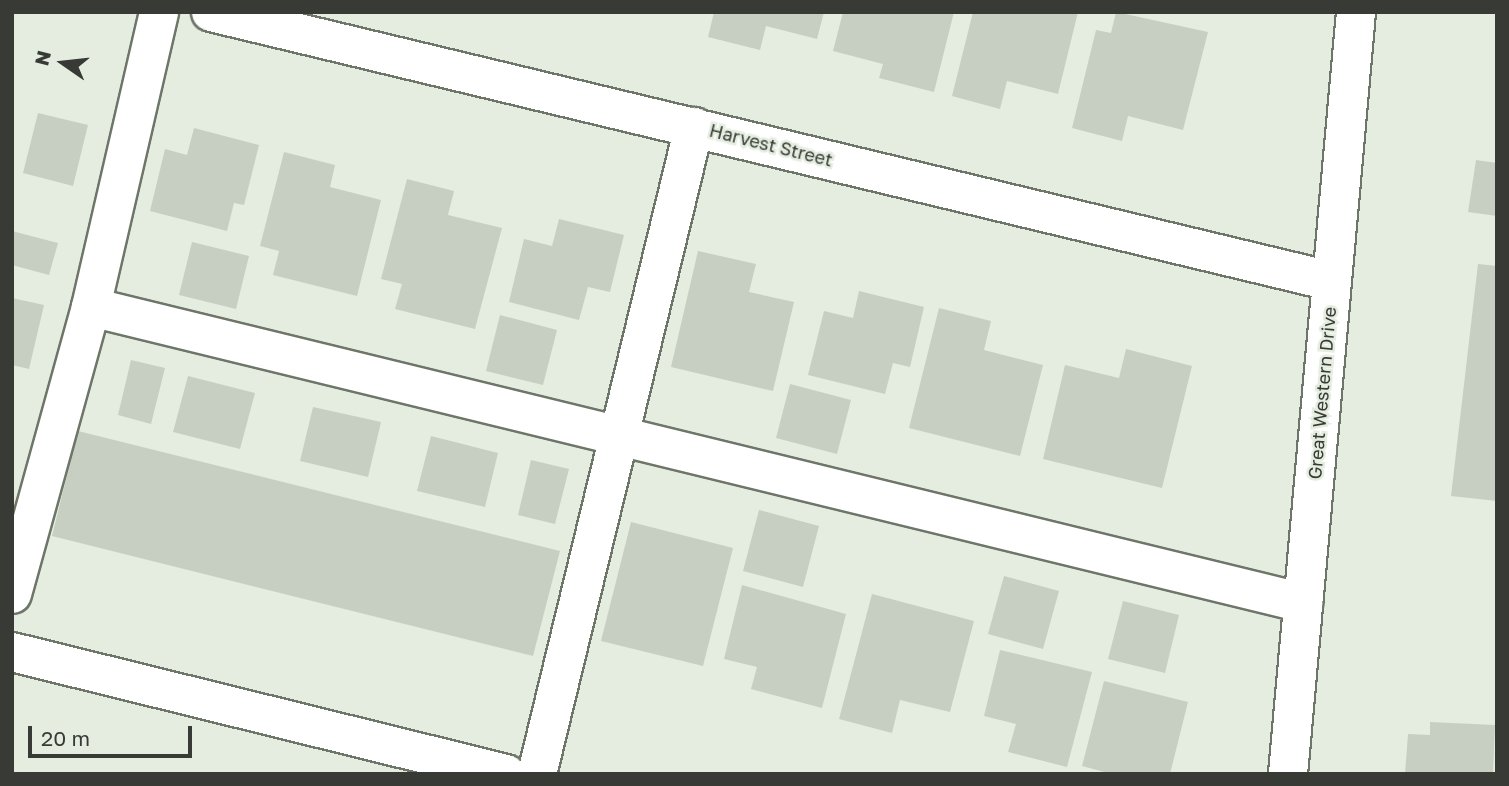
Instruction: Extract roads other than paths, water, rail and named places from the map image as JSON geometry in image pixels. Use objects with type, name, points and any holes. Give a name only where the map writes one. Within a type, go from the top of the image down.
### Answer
[{"type":"street","points":[[12,594],[91,307],[159,12]]},
{"type":"street","name":"Harvest Street","points":[[211,12],[1332,281]]},
{"type":"street","name":"Great Western Drive","points":[[1288,774],[1356,12]]},
{"type":"street","points":[[537,774],[695,127]]},
{"type":"street","points":[[91,307],[1303,603]]},
{"type":"street","points":[[12,652],[506,774]]}]
